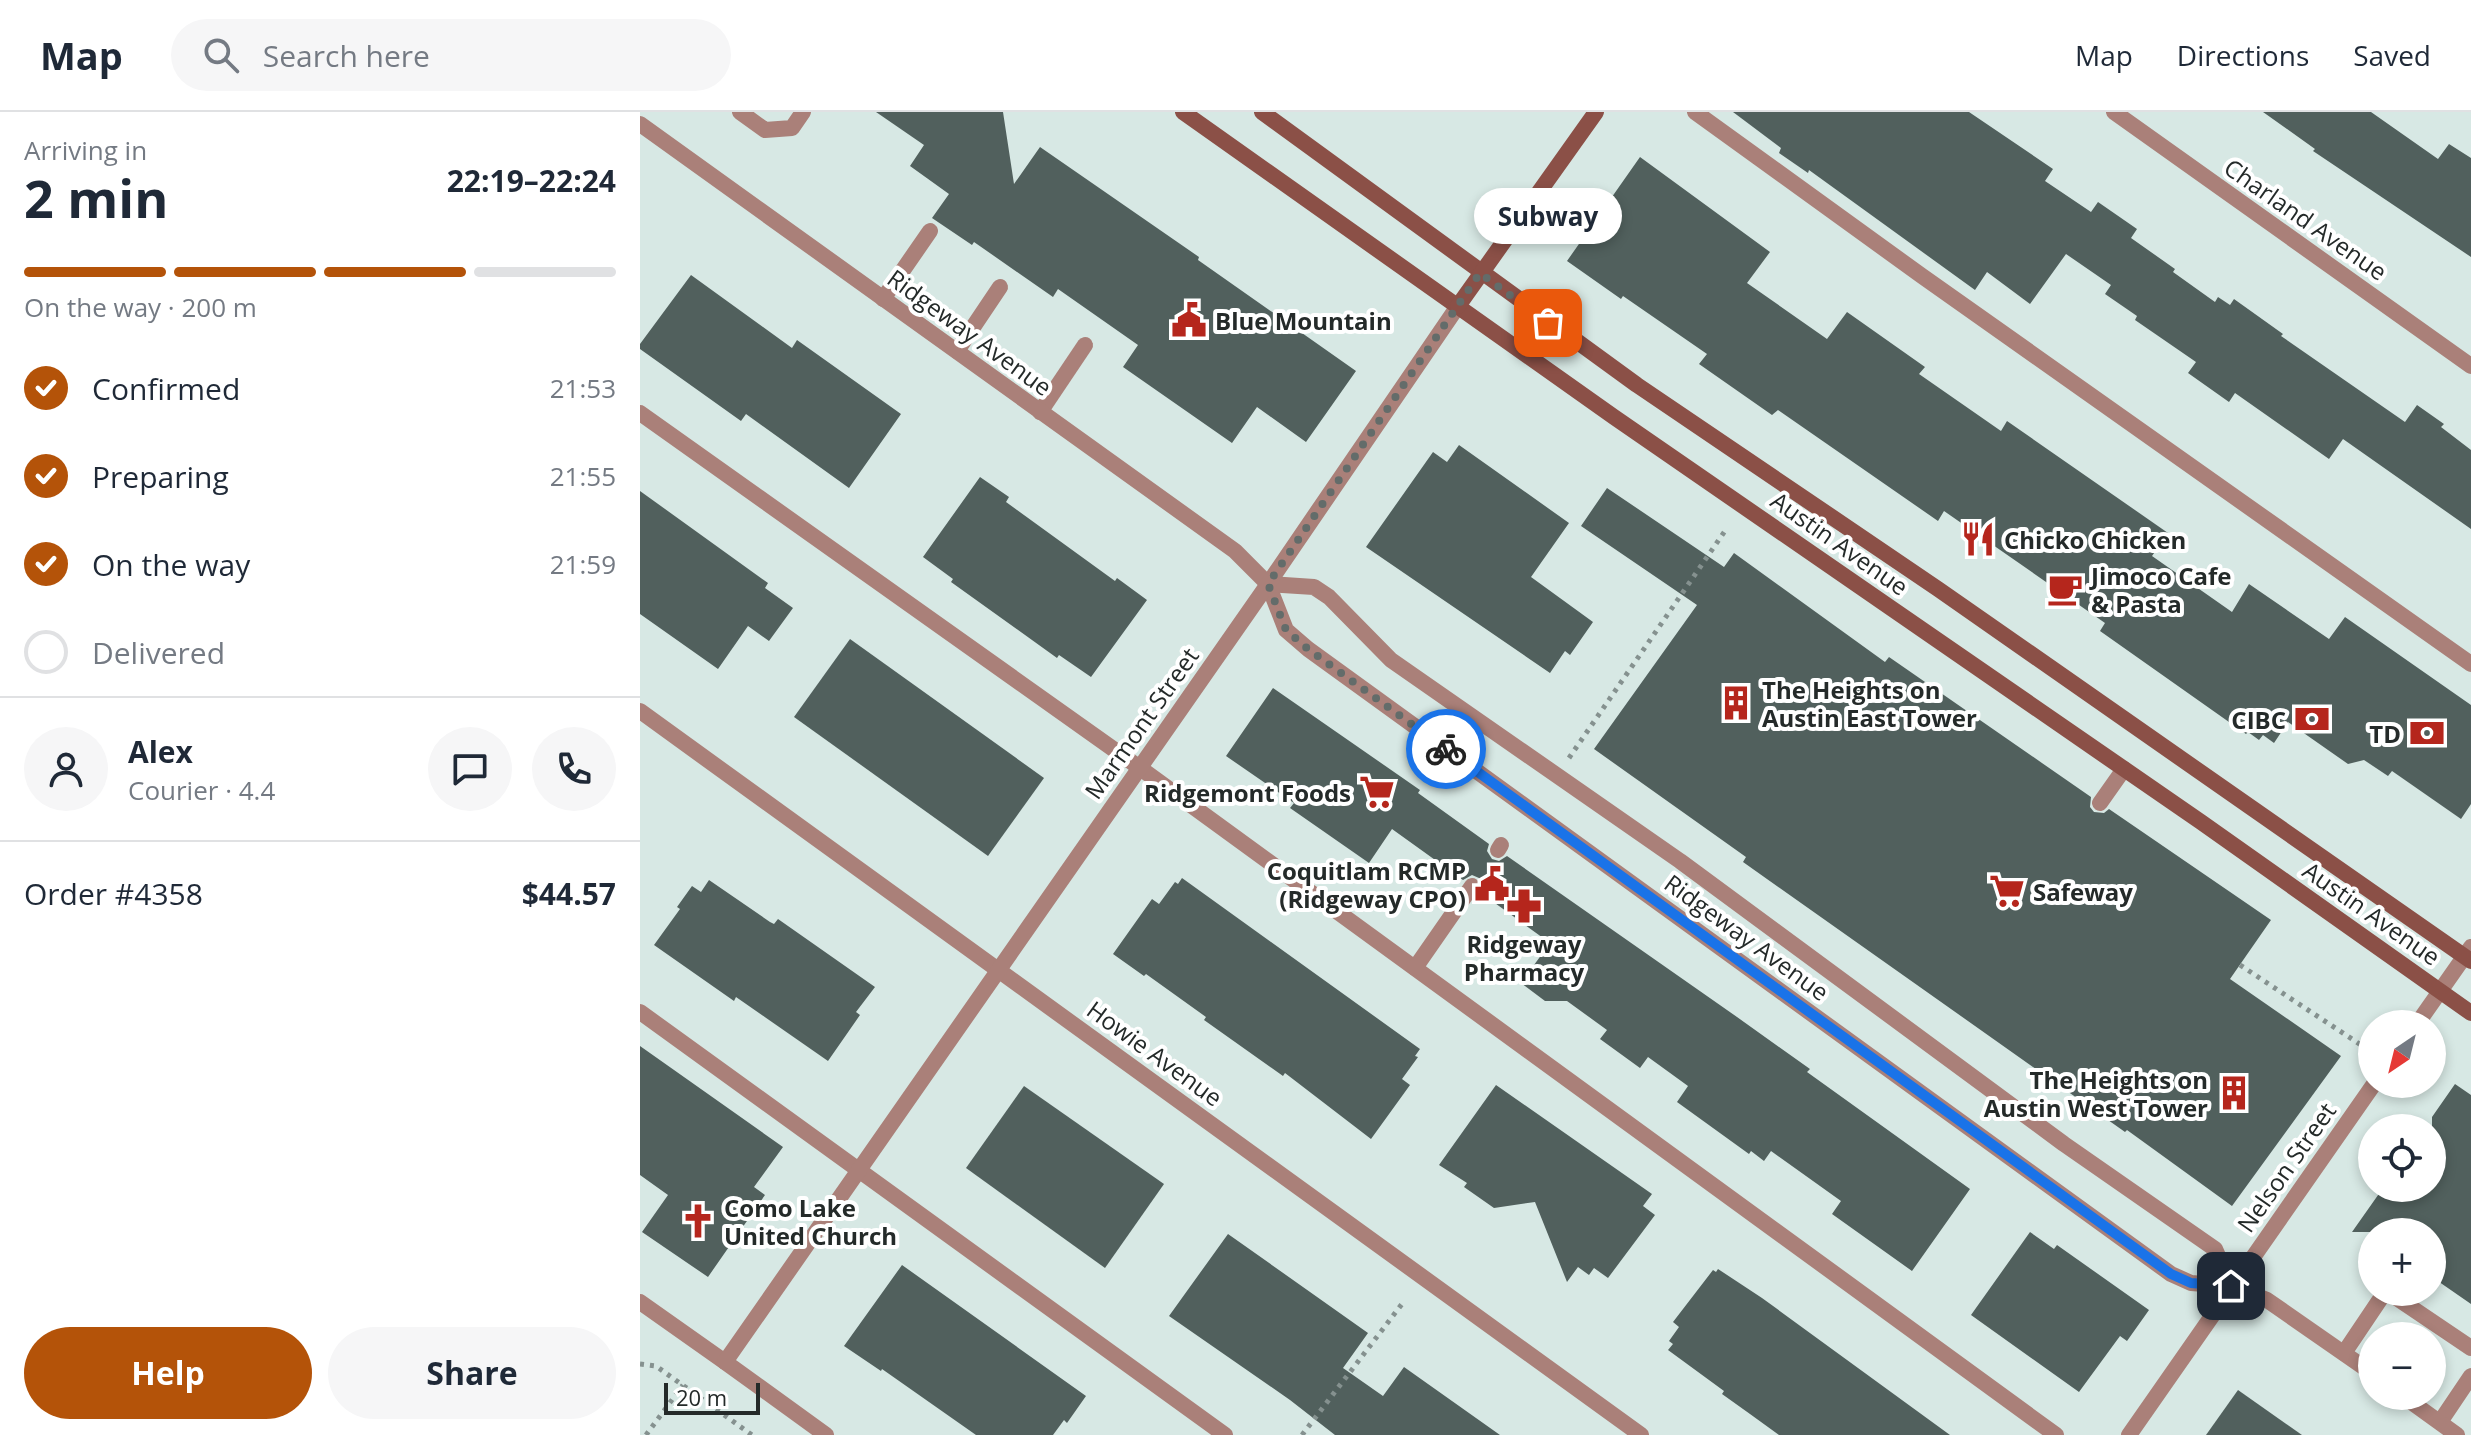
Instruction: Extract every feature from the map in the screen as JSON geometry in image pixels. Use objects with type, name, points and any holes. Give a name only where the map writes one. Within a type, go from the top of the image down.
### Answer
[{"type":"main road","name":"Austin Avenue","points":[[1183,112],[1614,417],[2471,1013]]},
{"type":"main road","name":"Austin Avenue","points":[[1262,112],[1624,376],[2469,955]]},
{"type":"main road","name":"Marmont Street","points":[[1458,306],[1596,112]]},
{"type":"street","points":[[740,112],[765,130],[792,128],[803,112]]},
{"type":"street","points":[[1695,112],[2471,664]]},
{"type":"street","name":"Charland Avenue","points":[[2114,112],[2471,366]]},
{"type":"street","name":"Ridgeway Avenue","points":[[640,124],[1235,551],[1268,584],[1286,630],[1308,649],[2171,1274],[2191,1283],[2231,1286],[2281,1307],[2358,1363]]},
{"type":"street","points":[[883,299],[930,231]]},
{"type":"street","points":[[957,351],[1000,287]]},
{"type":"street","name":"Marmont Street","points":[[725,1362],[1268,584],[1458,306]]},
{"type":"street","points":[[1040,412],[1085,345]]},
{"type":"street","points":[[640,413],[1140,768],[2056,1435]]},
{"type":"street","name":"Ridgeway Avenue","points":[[1268,584],[1314,587],[1329,597],[1391,660],[1680,861],[2064,1144],[2215,1249],[2231,1286]]},
{"type":"street","name":"Howie Avenue","points":[[640,711],[1641,1435]]},
{"type":"street","points":[[2100,803],[2124,769]]},
{"type":"street","points":[[1415,968],[1472,886]]},
{"type":"street","points":[[2426,1010],[2469,955]]},
{"type":"street","points":[[640,1012],[1225,1435]]},
{"type":"street","name":"Nelson Street","points":[[2129,1435],[2364,1098]]},
{"type":"street","points":[[640,1302],[826,1435]]},
{"type":"street","points":[[2344,1353],[2376,1306]]},
{"type":"street","points":[[2407,1306],[2471,1348]]},
{"type":"street","points":[[2440,1422],[2471,1376]]},
{"type":"street","points":[[2423,1410],[2457,1435]]},
{"type":"path","points":[[1556,775],[1727,528]]},
{"type":"path","points":[[2240,965],[2358,1043]]},
{"type":"path","points":[[1302,1435],[1405,1300]]},
{"type":"path","points":[[640,1364],[656,1366],[752,1435]]},
{"type":"path","points":[[646,1435],[683,1385]]},
{"type":"building","points":[[876,112],[1003,112],[1014,184],[1040,147],[1356,371],[1306,442],[1257,407],[1232,443],[1123,367],[1138,345],[1058,289],[1053,297],[974,242],[972,245],[932,218],[949,194],[910,166],[924,145]]},
{"type":"building","points":[[1733,112],[1969,112],[2053,169],[2045,181],[2091,212],[2098,202],[2137,229],[2131,238],[2215,302],[2218,297],[2230,305],[2234,299],[2283,334],[2281,336],[2405,422],[2417,405],[2444,424],[2441,427],[2471,450],[2471,529],[2343,439],[2329,459],[2235,393],[2229,402],[2188,373],[2196,362],[2135,320],[2137,316],[2105,294],[2111,285],[2066,254],[2030,304],[1987,272],[1975,290],[1809,170],[1808,173],[1779,153],[1781,148]]},
{"type":"building","points":[[2263,112],[2371,112],[2438,159],[2449,144],[2471,158],[2471,257],[2313,151],[2315,149]]},
{"type":"building","points":[[1640,157],[1770,252],[1747,283],[1827,339],[1847,312],[1925,367],[1919,374],[2001,431],[2007,421],[2168,533],[2152,556],[2232,612],[2249,584],[2329,639],[2345,617],[2471,705],[2471,804],[2461,819],[2392,771],[2388,776],[2364,760],[2348,764],[2288,722],[2274,743],[2263,735],[2259,740],[2248,732],[2246,734],[2100,631],[2105,623],[1944,511],[1938,521],[1778,410],[1772,415],[1699,364],[1707,354],[1567,261]]},
{"type":"building","points":[[691,275],[792,348],[797,340],[901,414],[849,488],[746,414],[741,421],[640,349],[640,344]]},
{"type":"building","points":[[1459,445],[1569,523],[1531,577],[1593,622],[1570,655],[1565,651],[1550,673],[1366,547],[1433,452],[1447,462]]},
{"type":"building","points":[[980,477],[1009,497],[1006,502],[1115,581],[1117,578],[1147,600],[1091,677],[1059,655],[1057,658],[951,582],[953,579],[923,557]]},
{"type":"building","name":"Safeway","points":[[1607,488],[1724,567],[1734,553],[1885,662],[1889,657],[2091,797],[2090,807],[2094,812],[2104,813],[2109,809],[2271,920],[2230,979],[2341,1056],[2232,1206],[1743,862],[1746,857],[1594,749],[1697,605],[1581,526]]},
{"type":"building","points":[[640,491],[768,583],[765,588],[793,608],[769,641],[748,626],[718,669],[640,614]]},
{"type":"building","points":[[850,639],[1044,778],[988,856],[794,717]]},
{"type":"building","points":[[1273,688],[1420,790],[1418,793],[1489,844],[1487,851],[1492,859],[1499,861],[1507,856],[1810,1069],[1807,1072],[1970,1189],[1912,1271],[1832,1214],[1841,1201],[1771,1151],[1764,1161],[1751,1151],[1749,1154],[1677,1102],[1688,1086],[1648,1057],[1640,1068],[1600,1039],[1607,1030],[1567,1001],[1545,1001],[1521,983],[1550,943],[1481,893],[1483,886],[1479,878],[1472,875],[1463,880],[1392,829],[1369,863],[1290,808],[1294,803],[1226,756]]},
{"type":"building","points":[[1182,878],[1420,1049],[1415,1056],[1418,1057],[1402,1079],[1410,1085],[1371,1139],[1285,1073],[1283,1076],[1204,1020],[1206,1017],[1113,954],[1152,899],[1159,904],[1175,882],[1178,884]]},
{"type":"building","points":[[709,880],[770,922],[774,924],[778,919],[875,987],[856,1012],[860,1015],[828,1061],[654,945],[692,886],[701,892]]},
{"type":"building","points":[[640,1046],[783,1147],[754,1187],[765,1195],[708,1277],[642,1232],[668,1195],[640,1175]]},
{"type":"building","points":[[2455,1084],[2471,1095],[2471,1304],[2446,1287],[2446,1218],[2362,1218],[2373,1202],[2446,1202],[2446,1114],[2434,1114]]},
{"type":"building","points":[[1496,1085],[1652,1194],[1643,1206],[1655,1215],[1608,1278],[1594,1268],[1589,1275],[1578,1267],[1567,1282],[1535,1202],[1494,1208],[1464,1187],[1467,1183],[1439,1165]]},
{"type":"building","points":[[1024,1086],[1164,1184],[1105,1268],[966,1168]]},
{"type":"building","points":[[2030,1232],[2054,1249],[2057,1245],[2149,1310],[2127,1341],[2120,1336],[2079,1392],[1971,1315]]},
{"type":"building","points":[[1228,1234],[1368,1333],[1343,1368],[1383,1396],[1404,1367],[1500,1435],[1335,1435],[1169,1316]]},
{"type":"building","points":[[902,1265],[1086,1396],[1067,1423],[1064,1420],[1053,1435],[976,1435],[844,1346]]},
{"type":"building","points":[[1718,1269],[1950,1435],[1779,1435],[1668,1350],[1673,1344],[1669,1341],[1679,1327],[1673,1322],[1713,1270],[1716,1272]]},
{"type":"building","points":[[2238,1390],[2302,1435],[2206,1435]]},
{"type":"way so far","points":[[1446,749],[1286,630],[1268,584],[1480,273],[1548,323]]},
{"type":"place","name":"Blue Mountain","points":[[1189,320]]},
{"type":"place","name":"Subway","points":[[1548,323]]},
{"type":"place","name":"Chicko Chicken","points":[[1978,539]]},
{"type":"place","name":"Jimoco Cafe & Pasta","points":[[2065,589]]},
{"type":"place","name":"The Heights on Austin East Tower","points":[[1736,703]]},
{"type":"place","name":"CIBC","points":[[2312,719]]},
{"type":"place","name":"TD","points":[[2427,733]]},
{"type":"place","name":"Ridgemont Foods","points":[[1377,792]]},
{"type":"place","name":"Coquitlam RCMP (Ridgeway CPO)","points":[[1492,884]]},
{"type":"place","name":"Safeway","points":[[2007,891]]},
{"type":"place","name":"Ridgeway Pharmacy","points":[[1524,906]]},
{"type":"place","name":"The Heights on Austin West Tower","points":[[2234,1093]]},
{"type":"place","name":"Como Lake United Church","points":[[698,1221]]},
{"type":"route","points":[[1446,749],[2171,1274],[2191,1283],[2231,1286]]}]
